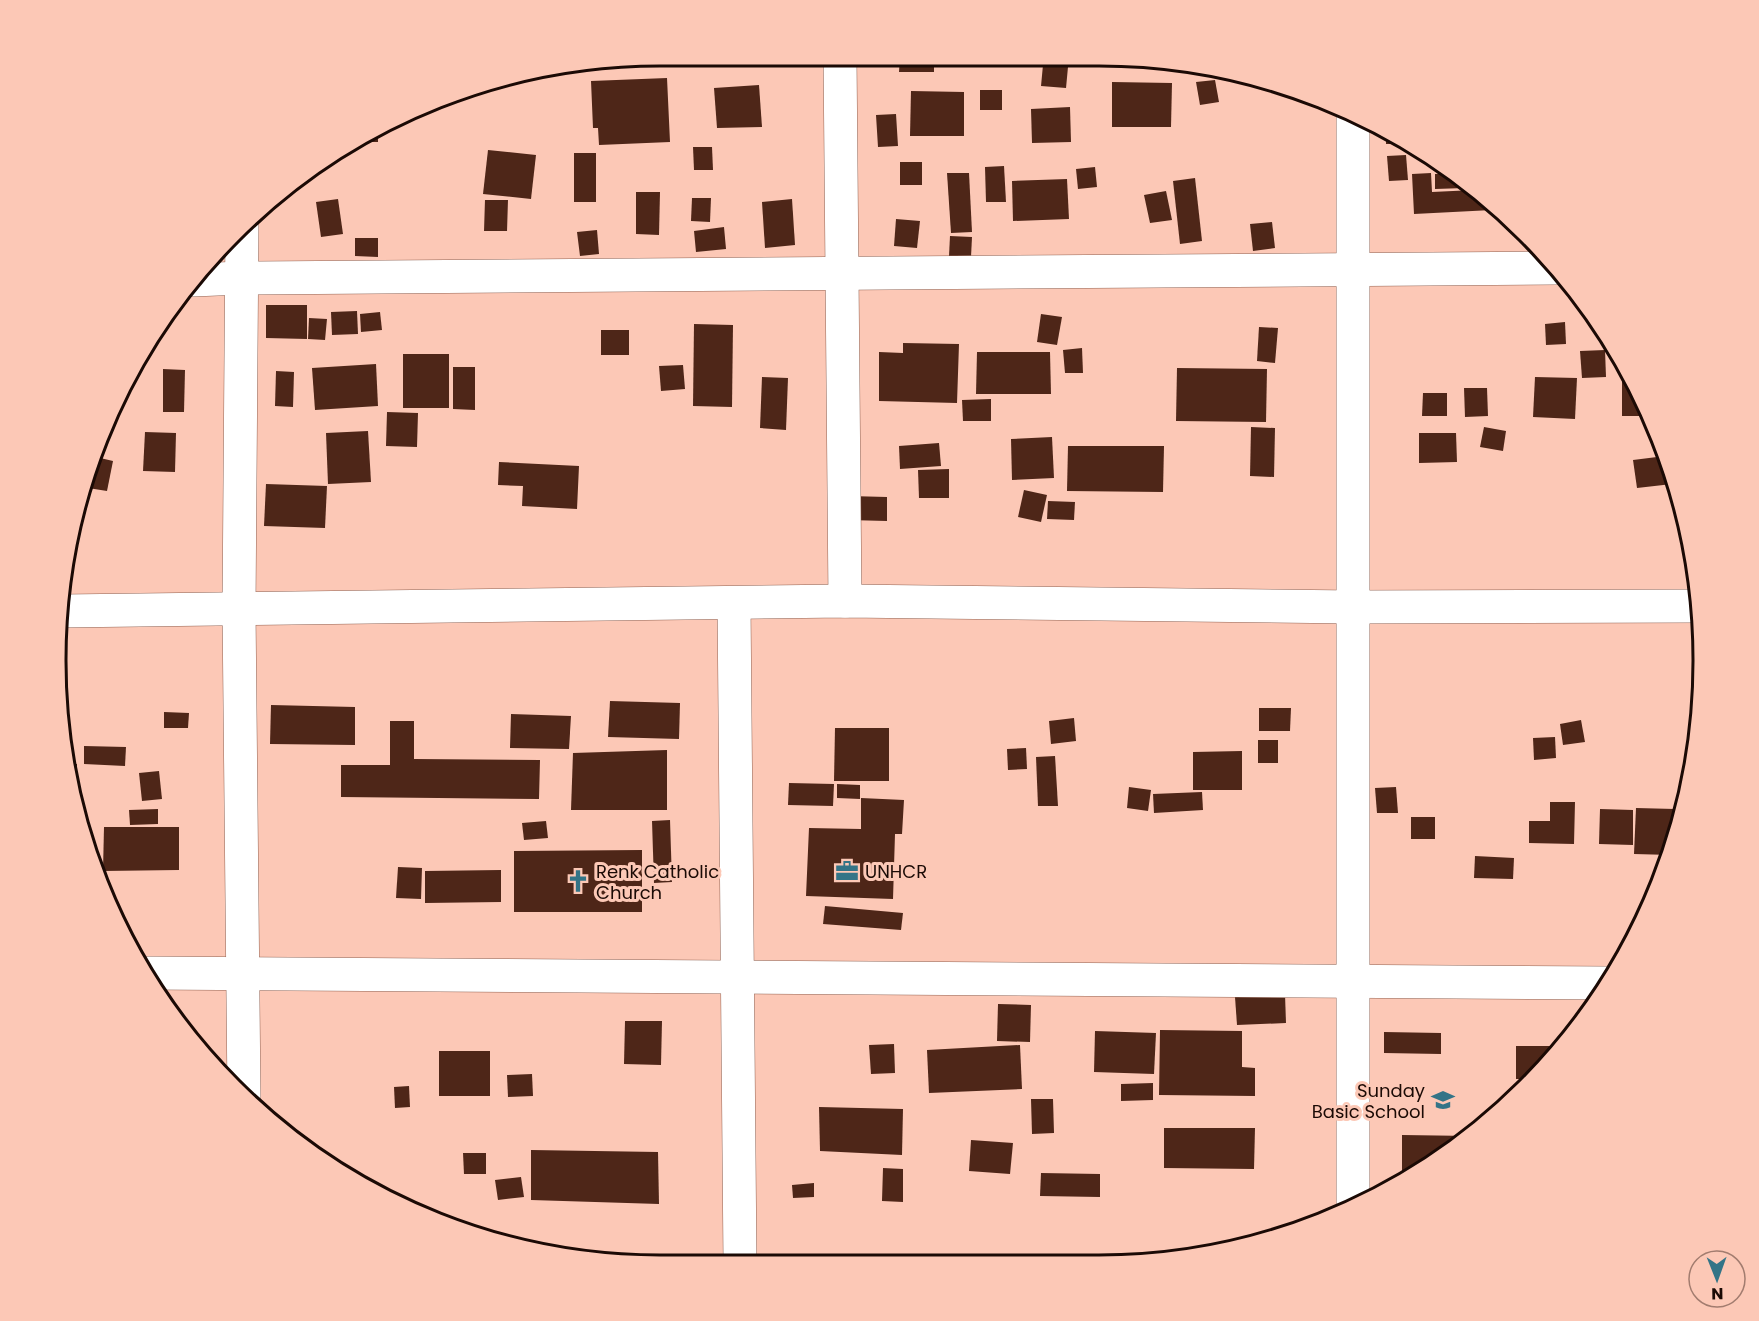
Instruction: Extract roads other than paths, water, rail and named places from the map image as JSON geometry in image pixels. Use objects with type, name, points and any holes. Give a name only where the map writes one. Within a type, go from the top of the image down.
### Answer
[{"type":"street","points":[[840,66],[845,601]]},
{"type":"street","points":[[1353,123],[1353,1198]]},
{"type":"street","points":[[242,238],[239,609],[244,1085]]},
{"type":"street","points":[[205,280],[1544,268]]},
{"type":"street","points":[[68,611],[845,601],[1354,607],[1690,606]]},
{"type":"street","points":[[734,603],[740,1255]]},
{"type":"street","points":[[155,973],[1598,983]]},
{"type":"place","name":"UNHCR","points":[[847,871]]},
{"type":"place","name":"Renk Catholic Church","points":[[578,881]]},
{"type":"place","name":"Sunday Basic School","points":[[1443,1100]]}]
